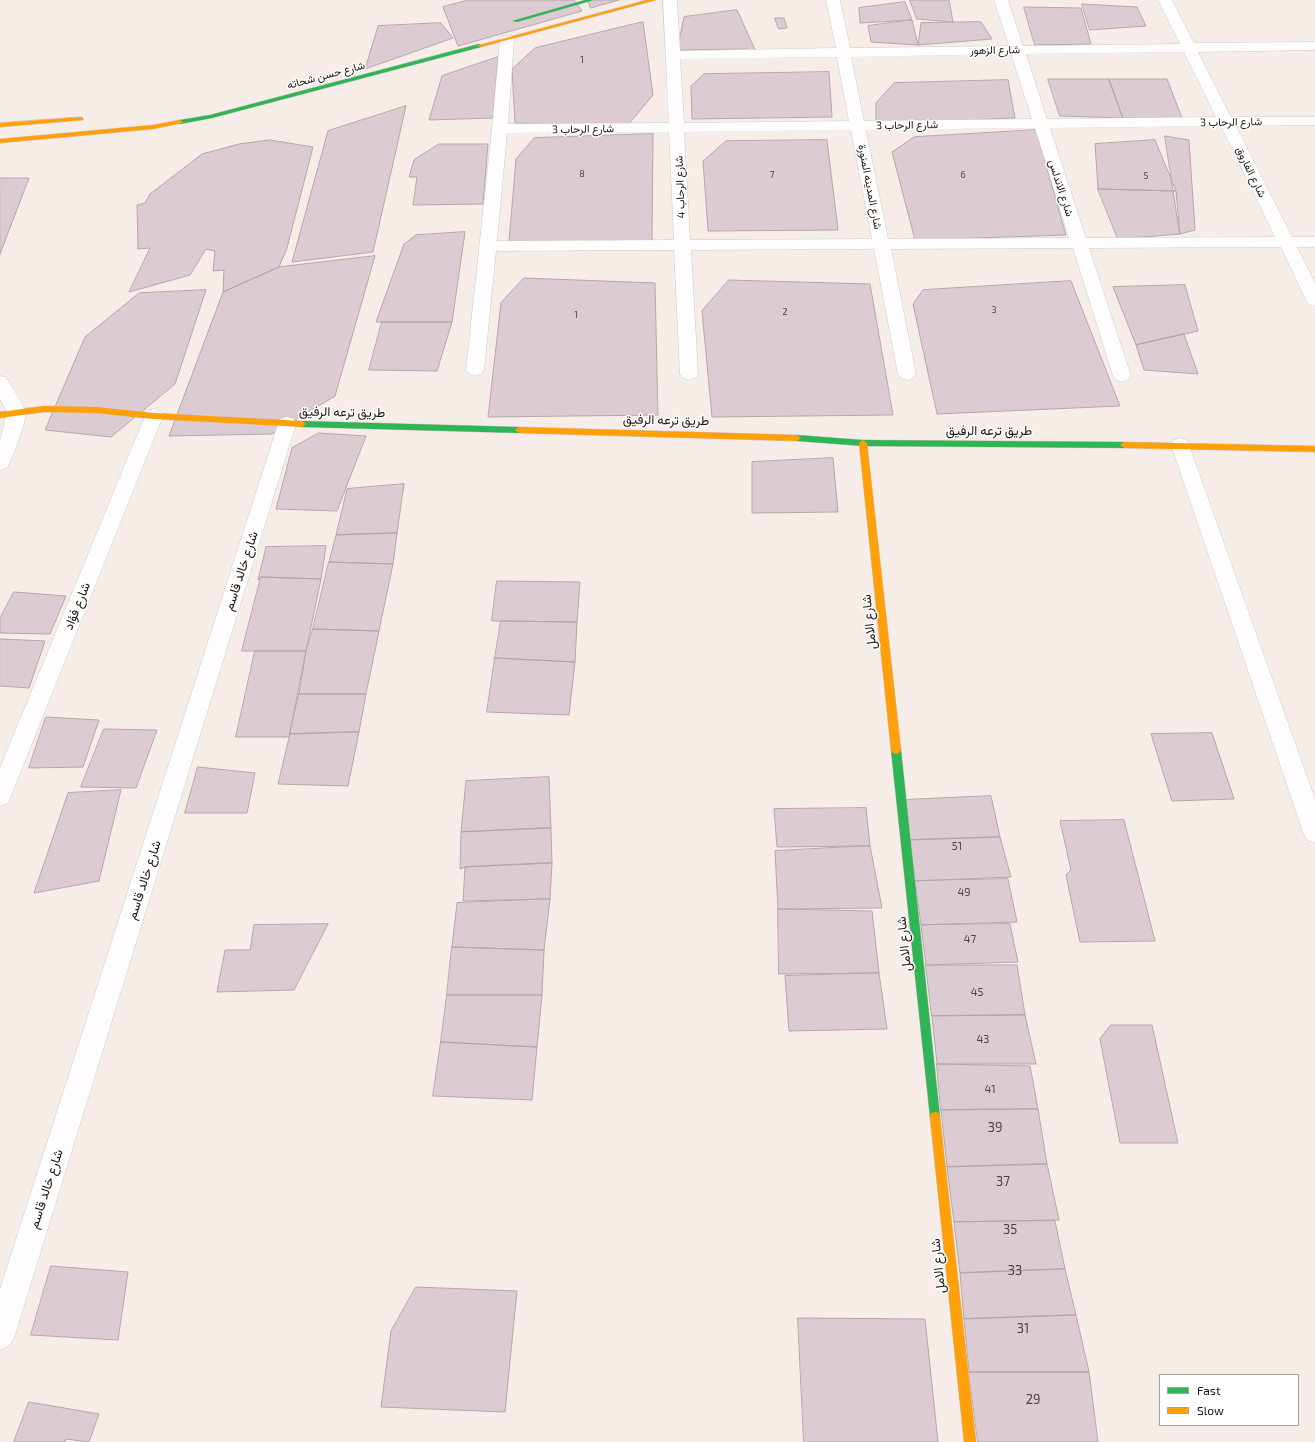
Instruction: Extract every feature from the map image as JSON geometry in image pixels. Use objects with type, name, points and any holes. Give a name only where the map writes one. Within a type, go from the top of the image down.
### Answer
[{"type":"street","name":"شارع حسن شحاته","points":[[505,32],[591,0]]},
{"type":"street","name":"شارع حسن شحاته","points":[[0,141],[153,127],[210,118],[505,32],[653,0]]},
{"type":"street","name":"شارع الرحاب 4","points":[[670,0],[674,55],[689,374]]},
{"type":"street","name":"شارع المدينه المنورة","points":[[833,0],[907,374]]},
{"type":"street","name":"شارع الاندلس","points":[[1001,0],[1122,376]]},
{"type":"street","name":"شارع الفاروق","points":[[1165,0],[1315,300]]},
{"type":"street","points":[[474,370],[500,130],[505,32]]},
{"type":"street","name":"شارع الزهور","points":[[674,55],[1315,46]]},
{"type":"street","points":[[0,125],[92,118]]},
{"type":"street","name":"شارع الرحاب 3","points":[[500,130],[1315,121]]},
{"type":"street","points":[[488,246],[1315,242]]},
{"type":"street","points":[[0,382],[12,433],[0,463]]},
{"type":"street","name":"طريق ترعه الرفيق","points":[[8,413],[44,409],[96,410],[154,416],[287,424],[769,436],[863,443],[1180,445],[1315,449]]},
{"type":"street","name":"شارع فؤاد","points":[[0,796],[154,416]]},
{"type":"street","name":"شارع خالد قاسم","points":[[0,1335],[287,424]]},
{"type":"street","name":"شارع الامل","points":[[863,443],[970,1442]]},
{"type":"street","points":[[1180,445],[1315,832]]},
{"type":"building","points":[[469,0],[574,0],[582,11],[458,46],[443,7]]},
{"type":"building","points":[[588,0],[619,0],[591,8]]},
{"type":"building","points":[[910,0],[949,0],[953,22],[917,19]]},
{"type":"building","points":[[905,2],[912,20],[860,23],[859,8]]},
{"type":"building","points":[[1082,4],[1137,7],[1146,26],[1090,30]]},
{"type":"building","points":[[1024,7],[1081,8],[1091,44],[1035,45]]},
{"type":"building","points":[[737,10],[757,54],[748,49],[677,50],[684,17]]},
{"type":"building","points":[[775,18],[784,18],[787,28],[779,29]]},
{"type":"building","points":[[912,20],[918,45],[871,42],[868,26]]},
{"type":"building","points":[[643,22],[653,95],[628,125],[515,123],[512,69],[535,48]]},
{"type":"building","points":[[981,22],[992,39],[918,45],[921,23]]},
{"type":"building","points":[[441,23],[453,38],[365,69],[378,26]]},
{"type":"building","points":[[498,57],[493,118],[429,120],[442,76]]},
{"type":"building","points":[[829,72],[832,117],[692,119],[691,86],[704,74]]},
{"type":"building","points":[[1048,79],[1109,79],[1123,118],[1060,116]]},
{"type":"building","points":[[1109,79],[1167,79],[1182,118],[1123,118]]},
{"type":"building","points":[[1008,80],[1015,118],[876,124],[876,103],[894,83]]},
{"type":"building","points":[[406,106],[373,252],[292,262],[328,131]]},
{"type":"building","points":[[1036,130],[1066,235],[915,240],[892,152],[914,137]]},
{"type":"building","points":[[653,134],[652,241],[509,241],[516,159],[534,138]]},
{"type":"building","points":[[1165,136],[1189,140],[1195,230],[1180,234]]},
{"type":"building","points":[[270,140],[313,147],[287,248],[279,267],[223,292],[224,270],[213,271],[215,251],[206,249],[190,275],[129,292],[150,248],[138,249],[137,205],[145,203],[150,194],[202,154],[239,144]]},
{"type":"building","points":[[827,140],[838,230],[708,231],[703,161],[726,141]]},
{"type":"building","points":[[1155,140],[1176,191],[1098,189],[1095,144]]},
{"type":"building","points":[[439,144],[488,144],[483,204],[413,205],[417,177],[409,177],[414,160]]},
{"type":"building","points":[[0,178],[29,178],[0,254]]},
{"type":"building","points":[[1098,189],[1176,191],[1180,234],[1118,239]]},
{"type":"building","points":[[465,232],[452,322],[376,322],[404,244],[416,235]]},
{"type":"building","points":[[375,256],[335,396],[272,434],[169,436],[223,292],[279,267]]},
{"type":"building","points":[[524,278],[655,283],[658,415],[488,417],[501,303]]},
{"type":"building","points":[[729,280],[870,284],[893,415],[712,417],[702,311]]},
{"type":"building","points":[[1071,281],[1120,406],[937,414],[913,304],[923,290]]},
{"type":"building","points":[[1185,285],[1198,331],[1136,345],[1113,287]]},
{"type":"building","points":[[206,290],[175,384],[111,437],[45,430],[85,337],[139,293]]},
{"type":"building","points":[[382,322],[452,322],[437,371],[369,370]]},
{"type":"building","points":[[1184,334],[1198,374],[1144,370],[1136,345]]},
{"type":"building","points":[[319,433],[366,436],[337,511],[276,509],[292,448]]},
{"type":"building","points":[[833,458],[838,512],[752,513],[752,462]]},
{"type":"building","points":[[404,484],[397,533],[336,535],[347,489]]},
{"type":"building","points":[[397,533],[393,564],[329,562],[336,535]]},
{"type":"building","points":[[326,546],[321,579],[261,577],[258,580],[266,547]]},
{"type":"building","points":[[329,562],[393,564],[379,631],[313,629]]},
{"type":"building","points":[[261,577],[321,579],[306,651],[242,651]]},
{"type":"building","points":[[497,581],[580,582],[577,622],[492,621]]},
{"type":"building","points":[[14,592],[66,596],[50,634],[0,633],[0,618]]},
{"type":"building","points":[[501,621],[577,622],[575,662],[495,658]]},
{"type":"building","points":[[313,629],[379,631],[366,694],[299,694],[306,651]]},
{"type":"building","points":[[0,639],[45,641],[29,688],[0,686]]},
{"type":"building","points":[[255,651],[306,651],[289,737],[236,737]]},
{"type":"building","points":[[495,658],[575,662],[569,715],[487,712]]},
{"type":"building","points":[[299,694],[366,694],[359,732],[290,734]]},
{"type":"building","points":[[46,717],[99,720],[83,767],[29,768]]},
{"type":"building","points":[[104,729],[157,730],[136,788],[81,787]]},
{"type":"building","points":[[359,732],[348,786],[278,784],[290,734]]},
{"type":"building","points":[[1212,733],[1234,799],[1172,801],[1151,734]]},
{"type":"building","points":[[198,767],[255,773],[247,813],[185,813]]},
{"type":"building","points":[[549,777],[551,828],[461,832],[466,781]]},
{"type":"building","points":[[121,790],[99,881],[34,893],[68,793]]},
{"type":"building","points":[[991,796],[1000,837],[910,840],[903,800]]},
{"type":"building","points":[[866,808],[870,846],[777,847],[774,809]]},
{"type":"building","points":[[1124,820],[1155,941],[1080,942],[1066,875],[1071,870],[1060,821]]},
{"type":"building","points":[[551,828],[552,863],[465,867],[460,869],[461,832]]},
{"type":"building","points":[[1000,837],[1011,877],[915,881],[910,840]]},
{"type":"building","points":[[870,846],[882,908],[778,909],[775,851]]},
{"type":"building","points":[[552,863],[550,899],[463,901],[465,867]]},
{"type":"building","points":[[1008,879],[1017,922],[921,925],[915,881]]},
{"type":"building","points":[[550,899],[544,950],[452,947],[457,903]]},
{"type":"building","points":[[778,909],[872,911],[879,973],[779,974]]},
{"type":"building","points":[[328,924],[294,990],[217,992],[225,950],[250,950],[254,925]]},
{"type":"building","points":[[1010,924],[1018,962],[926,965],[921,925]]},
{"type":"building","points":[[452,947],[544,950],[542,995],[447,995]]},
{"type":"building","points":[[926,965],[1017,965],[1025,1015],[932,1016]]},
{"type":"building","points":[[879,973],[887,1029],[789,1031],[785,976]]},
{"type":"building","points":[[447,995],[542,995],[537,1047],[441,1042]]},
{"type":"building","points":[[1025,1015],[1036,1064],[937,1064],[932,1016]]},
{"type":"building","points":[[1111,1025],[1152,1025],[1178,1143],[1120,1143],[1100,1039]]},
{"type":"building","points":[[441,1042],[537,1047],[532,1100],[433,1096]]},
{"type":"building","points":[[937,1064],[1030,1066],[1038,1109],[941,1110]]},
{"type":"building","points":[[1038,1109],[1047,1164],[947,1167],[941,1110]]},
{"type":"building","points":[[1047,1164],[1059,1220],[954,1222],[947,1167]]},
{"type":"building","points":[[1055,1221],[1065,1269],[960,1273],[954,1222]]},
{"type":"building","points":[[51,1266],[128,1272],[118,1340],[31,1335]]},
{"type":"building","points":[[1065,1269],[1076,1315],[964,1319],[960,1273]]},
{"type":"building","points":[[416,1287],[517,1291],[505,1412],[381,1407],[391,1331]]},
{"type":"building","points":[[1076,1315],[1089,1372],[969,1372],[964,1319]]},
{"type":"building","points":[[798,1318],[925,1319],[938,1442],[804,1442]]},
{"type":"building","points":[[969,1372],[1089,1372],[1098,1442],[978,1442]]},
{"type":"building","points":[[29,1402],[99,1414],[89,1442],[66,1439],[65,1442],[14,1442]]},
{"type":"traffic: fast","points":[[515,21],[591,0]]},
{"type":"traffic: fast","points":[[180,122],[210,117],[479,46]]},
{"type":"traffic: fast","points":[[302,424],[519,430]]},
{"type":"traffic: fast","points":[[797,438],[863,443],[1124,445]]},
{"type":"traffic: fast","points":[[896,750],[935,1117]]},
{"type":"traffic: slow","points":[[479,46],[653,0]]},
{"type":"traffic: slow","points":[[0,125],[81,119]]},
{"type":"traffic: slow","points":[[0,141],[153,127],[180,122]]},
{"type":"traffic: slow","points":[[0,415],[44,409],[96,410],[154,416],[302,424]]},
{"type":"traffic: slow","points":[[519,430],[797,438]]},
{"type":"traffic: slow","points":[[863,443],[896,750]]},
{"type":"traffic: slow","points":[[1124,445],[1315,449]]},
{"type":"traffic: slow","points":[[935,1117],[970,1442]]}]
